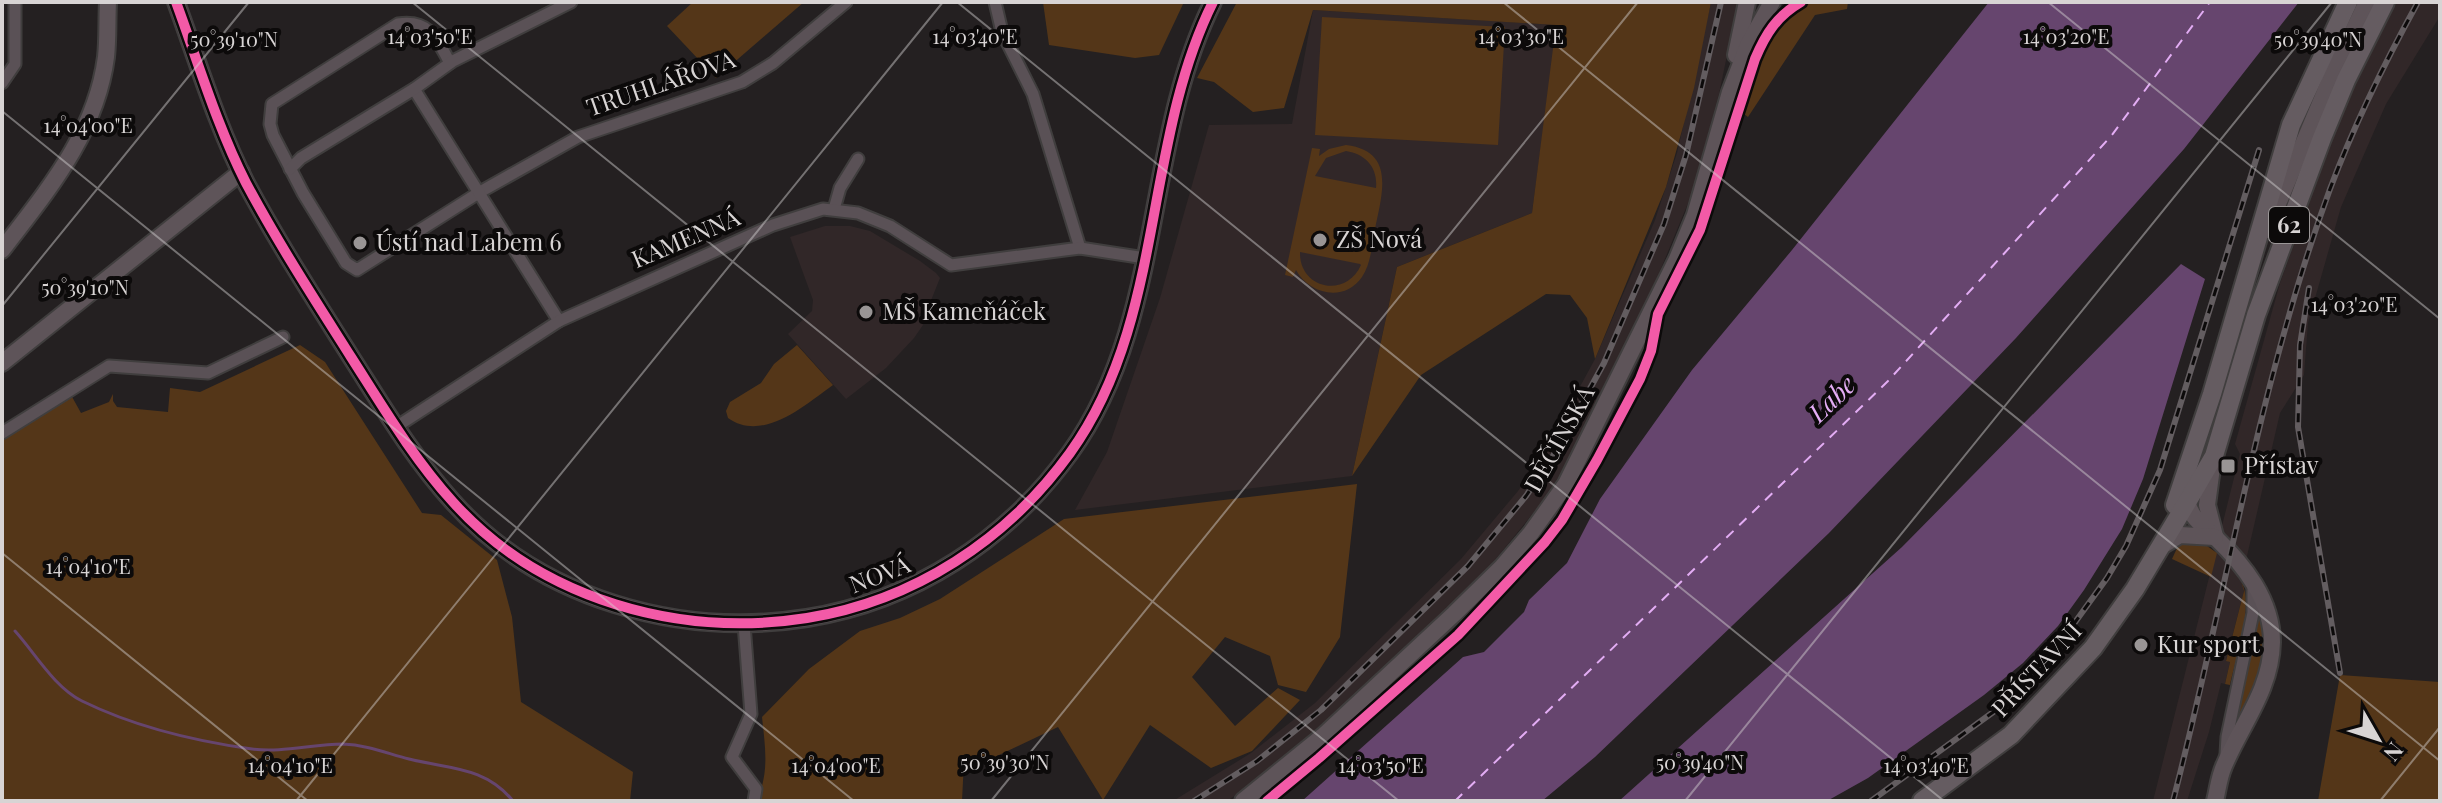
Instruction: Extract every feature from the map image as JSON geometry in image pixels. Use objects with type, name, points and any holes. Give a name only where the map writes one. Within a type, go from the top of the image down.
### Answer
[{"type":"main road","name":"PŘÍSTAVNÍ","points":[[2159,547],[2185,480],[2291,125],[2348,2]]},
{"type":"main road","name":"PŘÍSTAVNÍ","points":[[1922,801],[2011,735],[2112,623],[2214,456],[2256,315],[2346,80],[2385,2]]},
{"type":"street","points":[[2,83],[15,64],[15,2]]},
{"type":"street","points":[[2,250],[64,167],[84,133],[100,87],[106,56],[108,2]]},
{"type":"street","name":"NOVÁ","points":[[176,2],[241,172],[318,305],[434,480],[479,528],[546,575],[593,596],[659,616],[707,623],[744,624],[820,616],[891,595],[943,571],[1008,523],[1057,470],[1098,408],[1125,342],[1183,72],[1213,2]]},
{"type":"street","points":[[450,63],[429,30],[413,22],[398,24],[272,104],[270,124],[290,169],[301,158],[414,89],[450,63],[496,37],[571,2]]},
{"type":"street","name":"TRUHLÁŘOVA","points":[[290,169],[346,263],[357,270],[480,192],[578,137],[742,82],[773,63],[846,2]]},
{"type":"street","points":[[995,2],[1002,32],[1033,94],[1080,248]]},
{"type":"street","points":[[1730,92],[1747,2]]},
{"type":"street","name":"DĚČÍNSKÁ","points":[[1243,801],[1323,736],[1464,605],[1531,533],[1566,484],[1606,408],[1683,245],[1712,163],[1730,92],[1748,45],[1772,2]]},
{"type":"street","name":"PŘÍSTAVNÍ","points":[[2247,276],[2307,133],[2367,2]]},
{"type":"street","points":[[396,427],[559,321],[414,89]]},
{"type":"street","name":"PŘÍSTAVNÍ","points":[[2256,315],[2279,223],[2307,133]]},
{"type":"street","points":[[834,209],[840,188],[858,159]]},
{"type":"street","points":[[2,363],[241,172]]},
{"type":"street","name":"KAMENNÁ","points":[[559,321],[773,225],[823,209],[858,213],[890,226],[951,265],[1080,248],[1145,258]]},
{"type":"street","points":[[2,433],[109,366],[208,373],[283,337]]},
{"type":"street","points":[[2214,456],[2207,505],[2215,537]]},
{"type":"street","points":[[2185,480],[2186,504],[2193,517],[2253,581],[2269,618],[2271,660],[2262,694],[2226,762],[2215,801]]},
{"type":"street","points":[[2159,547],[2180,535],[2215,537]]},
{"type":"street","points":[[2226,762],[2227,737],[2253,613],[2253,581]]},
{"type":"street","points":[[744,624],[751,714],[732,757],[756,789],[754,801]]},
{"type":"shaded area","points":[[693,2],[804,2],[716,78],[667,26]]},
{"type":"shaded area","points":[[1043,2],[1184,2],[1159,55],[1135,58],[1049,45]]},
{"type":"shaded area","points":[[1237,2],[1711,2],[1694,88],[1666,187],[1595,359],[1587,318],[1570,295],[1546,294],[1421,375],[1352,476],[1397,267],[1532,213],[1556,25],[1313,10],[1284,108],[1253,112],[1214,82],[1197,78]]},
{"type":"shaded area","points":[[1711,2],[1738,2],[1719,94],[1691,196],[1619,370],[1567,465],[1539,506],[1481,577],[1332,723],[1227,801],[1173,801],[1251,753],[1315,703],[1461,559],[1518,491],[1545,451],[1595,359],[1655,220],[1677,153]]},
{"type":"shaded area","points":[[1809,2],[1848,2],[1847,9],[1815,15],[1748,117],[1740,111],[1762,47],[1781,20],[1793,9]]},
{"type":"shaded area","points":[[2397,2],[2440,2],[2440,16],[2386,104],[2341,207],[2308,323],[2304,375],[2280,413],[2241,582],[2244,591],[2226,660],[2230,662],[2225,684],[2221,683],[2187,801],[2153,801],[2240,454],[2235,444],[2280,283],[2334,133],[2374,43]]},
{"type":"shaded area","name":"ZŠ Nová","points":[[1313,10],[1557,25],[1532,213],[1397,267],[1352,476],[1075,510],[1107,452],[1160,298],[1209,125],[1292,124]]},
{"type":"shaded area","points":[[1322,17],[1505,27],[1498,145],[1315,135]]},
{"type":"shaded area","points":[[1346,145],[1362,149],[1373,156],[1382,176],[1367,266],[1355,285],[1337,293],[1309,285],[1296,270],[1293,277],[1285,275],[1312,148],[1320,149],[1319,156],[1329,149]],"holes":[[[1346,151],[1359,155],[1369,163],[1375,174],[1376,188],[1315,176],[1326,158]],[[1300,252],[1360,264],[1361,265],[1345,283],[1324,285],[1307,274]]]},
{"type":"shaded area","name":"MŠ Kameňáček","points":[[825,226],[850,226],[870,231],[920,261],[940,278],[928,308],[919,314],[923,325],[914,338],[886,368],[846,399],[788,334],[812,311],[813,300],[790,237]]},
{"type":"shaded area","points":[[300,345],[325,362],[422,513],[441,515],[497,560],[512,617],[521,702],[633,772],[630,801],[2,801],[2,439],[71,395],[81,413],[109,402],[113,394],[117,407],[168,412],[170,388],[200,392]]},
{"type":"shaded area","points":[[797,345],[833,385],[797,411],[769,424],[741,425],[728,418],[726,411],[730,402],[761,383],[774,364]]},
{"type":"shaded area","points":[[1357,484],[1340,637],[1306,692],[1278,685],[1270,656],[1225,637],[1192,677],[1235,726],[1278,688],[1300,700],[1252,751],[1211,768],[1150,725],[1103,800],[1058,727],[980,764],[964,761],[962,801],[756,801],[765,770],[762,717],[809,669],[860,631],[900,618],[940,599],[1064,519]]},
{"type":"shaded area","points":[[2189,543],[2207,546],[2217,553],[2211,577],[2172,559],[2178,546]]},
{"type":"shaded area","points":[[2241,582],[2245,591],[2245,617],[2230,685],[2225,684],[2230,662],[2226,661],[2244,591]]},
{"type":"shaded area","points":[[2259,614],[2262,616],[2264,634],[2262,665],[2232,736]]},
{"type":"shaded area","points":[[2340,675],[2440,682],[2440,801],[2318,801]]},
{"type":"water","name":"Labe","points":[[1989,2],[2299,2],[2184,149],[2016,338],[1829,533],[1595,757],[1542,801],[1302,801],[1463,657],[1484,652],[1524,612],[1529,600],[1567,563],[1600,499],[1692,370],[1792,250]]},
{"type":"water","points":[[2181,264],[2205,279],[2143,479],[2122,529],[2084,590],[2058,626],[2023,663],[1984,695],[1868,778],[1827,801],[1619,801],[1902,547]]},
{"type":"waterway","points":[[15,631],[72,695],[144,726],[252,749],[343,744],[368,748],[478,775],[513,801]]},
{"type":"ferry route","points":[[1455,801],[1888,381],[2112,135],[2210,2]]},
{"type":"railway","points":[[1194,801],[1257,761],[1321,710],[1468,566],[1526,496],[1553,456],[1604,363],[1664,224],[1686,155],[1721,2]]},
{"type":"railway","points":[[2173,801],[2262,416],[2304,264],[2349,141],[2418,2]]},
{"type":"railway","points":[[1871,801],[1996,710],[2060,643],[2107,578],[2126,546],[2160,470],[2259,150]]},
{"type":"railway","points":[[2309,288],[2300,345],[2298,427],[2340,673]]},
{"type":"cycle path","points":[[176,2],[226,139],[258,205],[387,413],[453,502],[488,536],[528,564],[570,587],[615,604],[662,616],[710,622],[759,623],[846,610],[921,581],[987,539],[1045,484],[1070,453],[1101,401],[1123,347],[1139,290],[1174,114],[1190,57],[1213,2]]},
{"type":"cycle path","points":[[1267,801],[1458,635],[1562,520],[1640,379],[1651,351],[1658,314],[1700,230],[1759,50],[1779,19],[1801,2]]},
{"type":"place","name":"ZŠ Nová","points":[[1320,240]]},
{"type":"place","name":"Ústí nad Labem 6","points":[[360,243]]},
{"type":"place","name":"MŠ Kameňáček","points":[[866,312]]},
{"type":"place","name":"Přístav","points":[[2228,466]]},
{"type":"place","name":"Kur sport","points":[[2141,645]]}]
